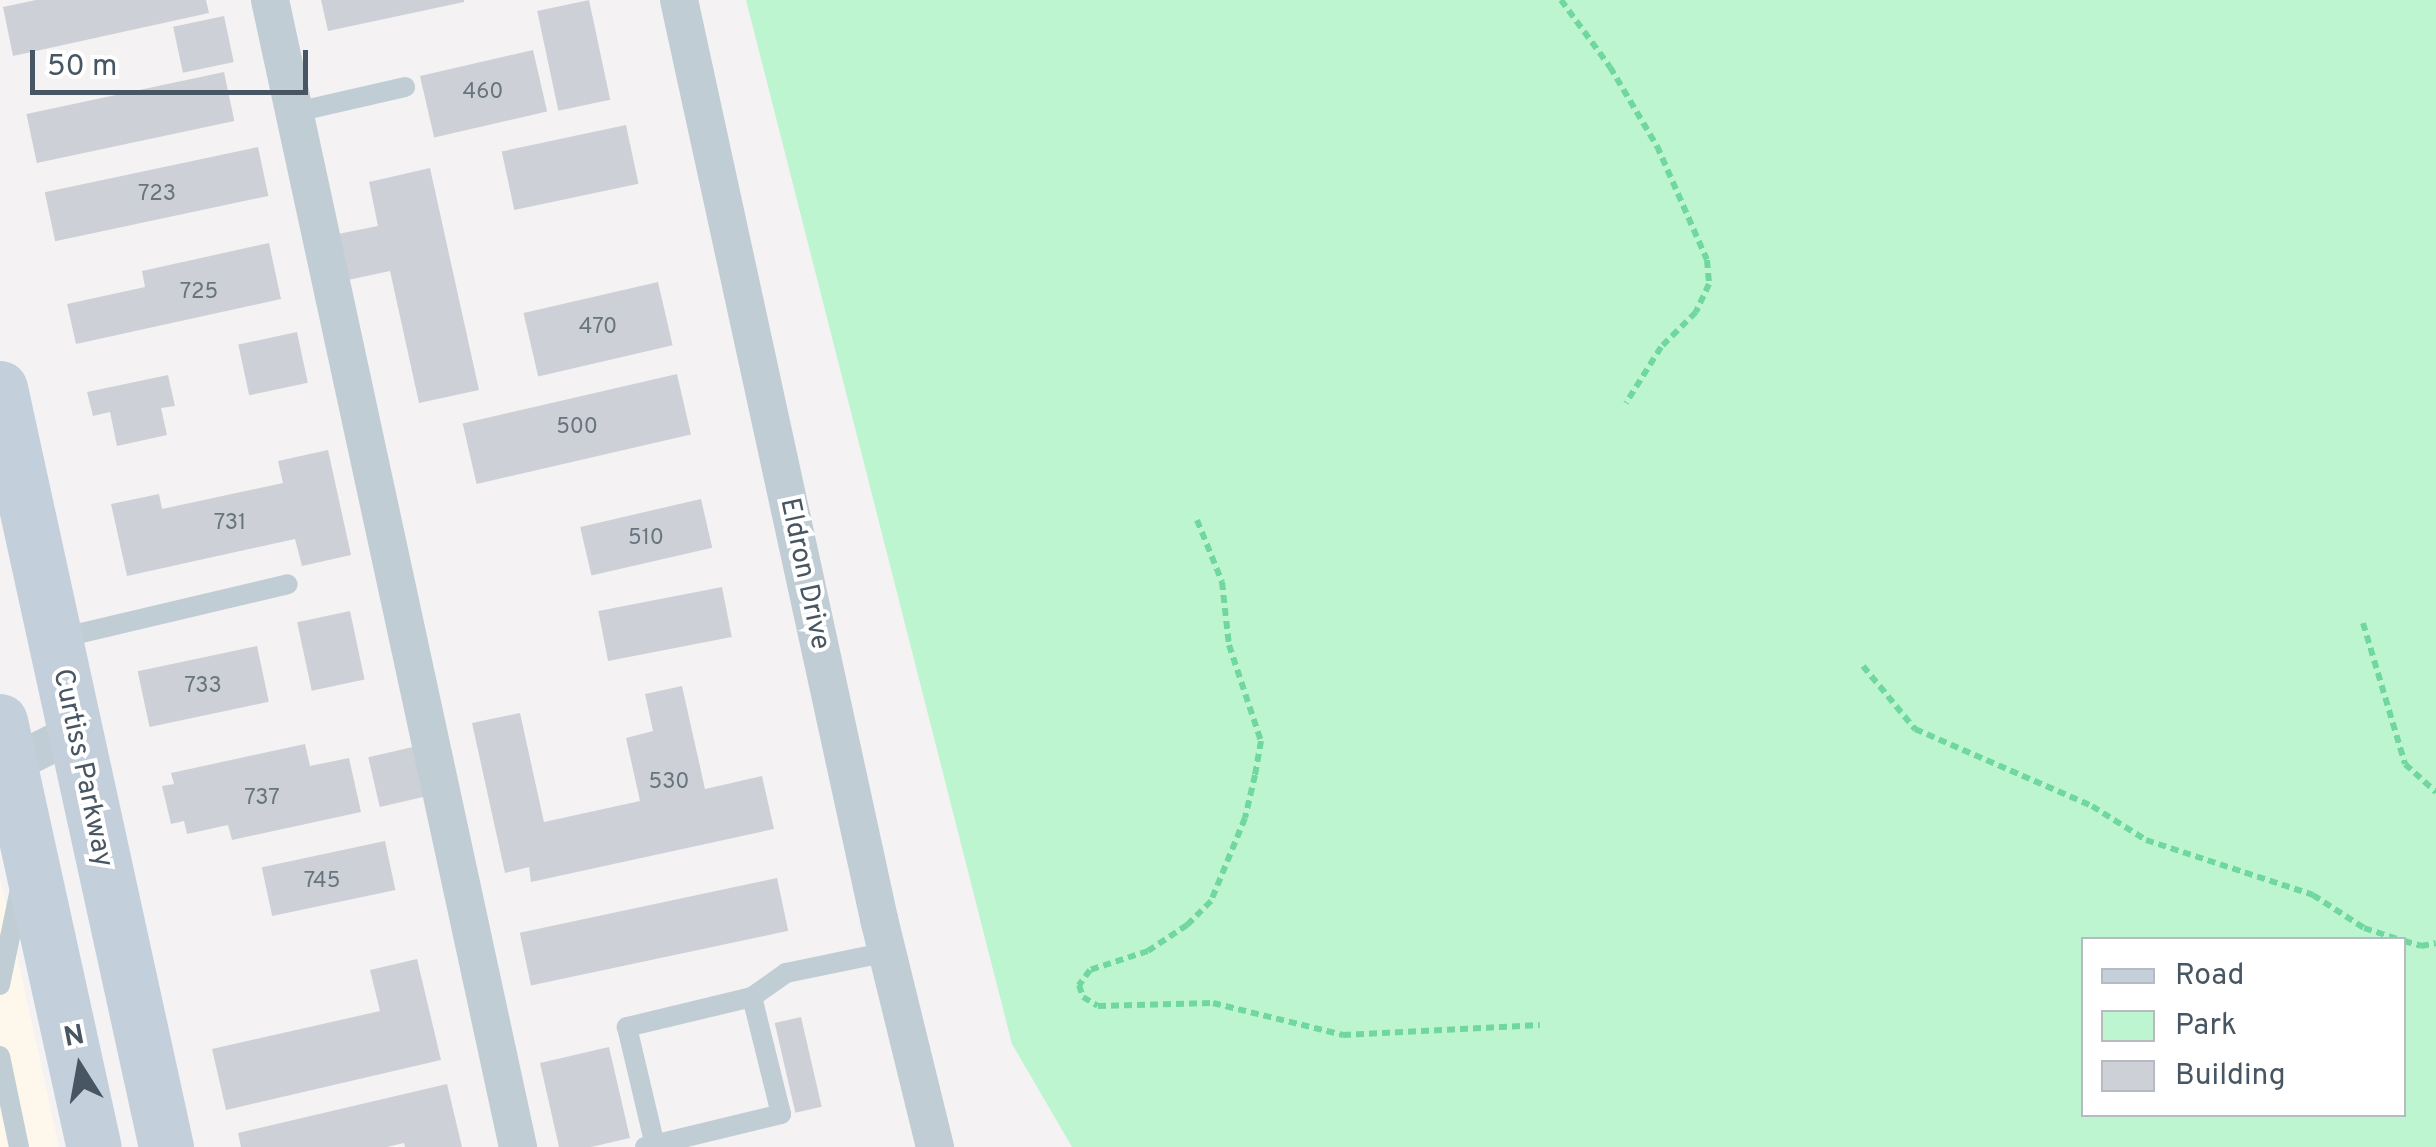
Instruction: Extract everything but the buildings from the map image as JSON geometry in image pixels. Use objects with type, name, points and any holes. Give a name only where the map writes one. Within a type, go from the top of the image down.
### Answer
[{"type":"main road","name":"Curtiss Parkway","points":[[0,388],[166,1147]]},
{"type":"main road","points":[[2,741],[94,1147]]},
{"type":"street","points":[[270,0],[518,1147]]},
{"type":"street","name":"Eldron Drive","points":[[678,0],[887,952],[935,1147]]},
{"type":"street","points":[[2,741],[74,732]]},
{"type":"lane","points":[[296,112],[406,87]]},
{"type":"lane","points":[[54,640],[288,584]]},
{"type":"lane","points":[[0,985],[29,849]]},
{"type":"lane","points":[[752,997],[781,1114],[650,1146],[627,1027],[752,997],[786,973],[887,952]]},
{"type":"lane","points":[[0,1056],[19,1147]]},
{"type":"path","points":[[1560,0],[1610,68],[1657,146],[1707,260],[1709,284],[1696,312],[1660,348],[1626,403]]},
{"type":"path","points":[[1197,520],[1222,582],[1229,645],[1261,742],[1256,775],[1245,818],[1211,901],[1188,926],[1148,951],[1090,970],[1079,986],[1083,997],[1098,1006],[1213,1003],[1344,1035],[1540,1025]]},
{"type":"path","points":[[2363,623],[2404,764],[2436,792]]},
{"type":"path","points":[[1863,666],[1915,729],[2092,806],[2146,840],[2313,895],[2364,928],[2392,937]]},
{"type":"path","points":[[2406,941],[2420,946],[2436,944]]},
{"type":"shaded area","points":[[0,878],[59,1147],[0,1147]]},
{"type":"green space","points":[[746,0],[2436,0],[2436,1147],[1072,1147],[1012,1044]]}]
